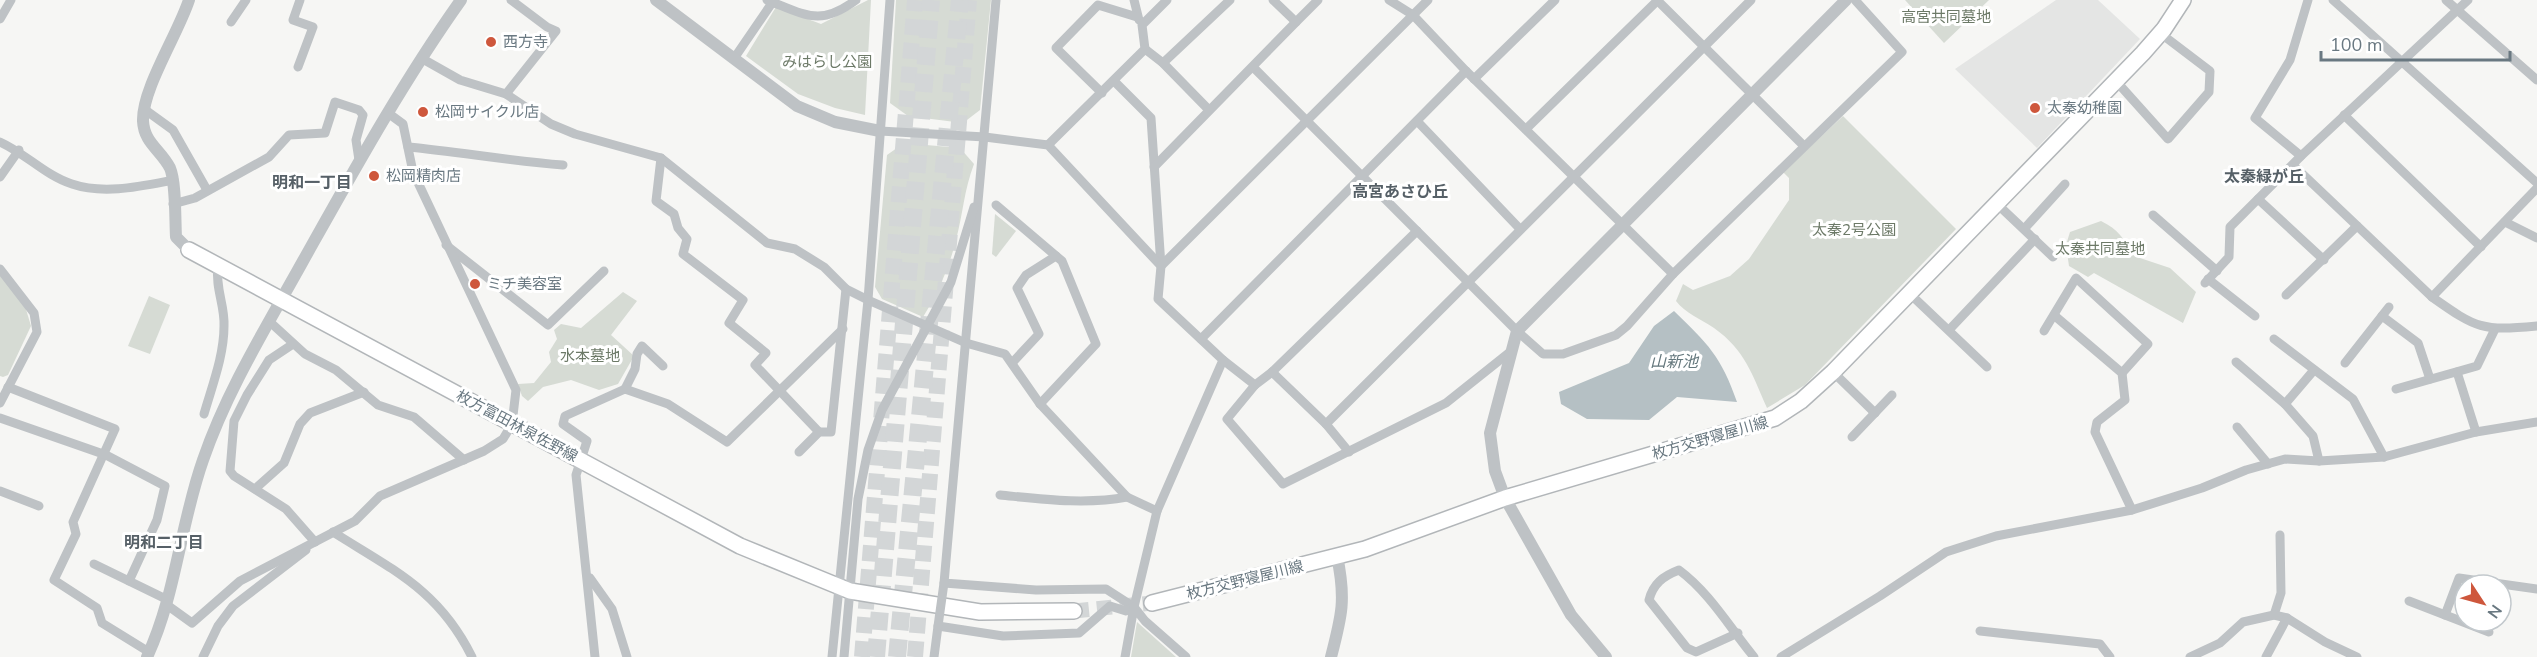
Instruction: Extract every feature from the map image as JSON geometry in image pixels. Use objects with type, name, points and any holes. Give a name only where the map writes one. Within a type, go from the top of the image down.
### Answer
[{"type":"main road","name":"枚方交野寝屋川線","points":[[1152,603],[1365,549],[1505,498],[1766,422],[1801,401],[1833,372],[2116,81],[2160,33],[2182,0]]},
{"type":"main road","name":"枚方富田林泉佐野線","points":[[189,250],[740,546],[844,589]]},
{"type":"main road","points":[[844,589],[980,612],[1074,612]]},
{"type":"street","points":[[0,19],[11,0]]},
{"type":"street","points":[[189,0],[180,26],[148,90],[144,109],[146,138],[169,167],[174,180],[173,204],[176,237],[189,250]]},
{"type":"street","points":[[231,22],[246,0]]},
{"type":"street","points":[[298,67],[314,27],[293,20],[300,0]]},
{"type":"street","points":[[8,387],[115,429],[106,454],[73,522],[76,534],[54,580],[97,608],[102,623],[148,655],[167,603],[202,461],[224,408],[359,160],[420,57],[460,0]]},
{"type":"street","points":[[506,94],[556,31],[547,27],[511,0]]},
{"type":"street","points":[[656,0],[735,57],[797,106],[835,122],[880,131],[985,137],[1048,145],[1161,266]]},
{"type":"street","points":[[735,57],[771,1],[820,19],[839,13],[856,0]]},
{"type":"street","points":[[844,657],[844,589],[890,0]]},
{"type":"street","points":[[934,657],[944,583],[996,0]]},
{"type":"street","points":[[1134,0],[1145,49],[1163,63],[1209,110]]},
{"type":"street","points":[[1139,21],[1167,0]]},
{"type":"street","points":[[1163,63],[1230,0]]},
{"type":"street","points":[[1273,0],[1296,22]]},
{"type":"street","points":[[1154,167],[1318,0]]},
{"type":"street","points":[[1389,0],[1413,15],[1474,79],[1673,274]]},
{"type":"street","points":[[1161,266],[1428,0]]},
{"type":"street","points":[[1474,79],[1555,0]]},
{"type":"street","points":[[1526,129],[1658,0],[1804,146]]},
{"type":"street","points":[[1326,424],[1751,0]]},
{"type":"street","points":[[1606,657],[1571,615],[1505,498],[1490,451],[1490,433],[1517,331],[1846,0]]},
{"type":"street","points":[[1253,67],[1363,174],[1517,331],[1543,354],[1563,354],[1616,335],[1627,326],[1673,274],[1902,52],[1855,0]]},
{"type":"street","points":[[2301,156],[2255,118],[2290,60],[2308,0]]},
{"type":"street","points":[[2333,0],[2537,185],[2505,222],[2432,297]]},
{"type":"street","points":[[2446,0],[2537,80]]},
{"type":"street","points":[[2255,316],[2207,281],[2229,257],[2230,227],[2301,156],[2468,0]]},
{"type":"street","points":[[1102,93],[1056,48],[1098,5],[1139,21]]},
{"type":"street","points":[[2116,81],[2168,139],[2209,92],[2210,71],[2160,33]]},
{"type":"street","points":[[1048,145],[1145,49]]},
{"type":"street","points":[[420,57],[460,80],[506,94],[551,124],[574,134],[661,158],[767,243],[795,249],[824,267],[846,289],[966,343],[1005,354],[1040,404],[1127,497],[1157,511]]},
{"type":"street","points":[[1200,339],[1466,71]]},
{"type":"street","points":[[1114,81],[1151,118],[1161,266],[1158,299],[1223,360],[1255,385]]},
{"type":"street","points":[[173,204],[195,198],[207,189],[269,157],[289,135],[325,133],[335,102],[359,110],[363,115],[356,140],[359,160]]},
{"type":"street","points":[[144,109],[173,130],[207,189]]},
{"type":"street","points":[[94,564],[167,603],[192,623],[240,581],[355,521],[380,495],[484,451],[502,440],[512,424],[516,390],[444,243],[413,172],[403,124],[388,113]]},
{"type":"street","points":[[2344,115],[2481,247]]},
{"type":"street","points":[[1417,121],[1520,230]]},
{"type":"street","points":[[0,142],[19,150],[72,184],[111,190],[174,180]]},
{"type":"street","points":[[408,147],[487,155],[510,161],[563,165]]},
{"type":"street","points":[[0,177],[19,150]]},
{"type":"street","points":[[661,158],[656,201],[674,214],[678,228],[687,239],[683,254],[743,300],[729,323],[766,353],[755,365],[819,432]]},
{"type":"street","points":[[2293,165],[2432,297],[2469,323],[2495,329],[2537,326]]},
{"type":"street","points":[[2024,229],[2066,184]]},
{"type":"street","points":[[832,657],[868,450],[882,410],[951,282],[978,196]]},
{"type":"street","points":[[2258,200],[2324,260]]},
{"type":"street","points":[[1996,203],[2053,257]]},
{"type":"street","points":[[996,205],[1062,261],[1096,344],[1040,404]]},
{"type":"street","points":[[2153,215],[2217,270]]},
{"type":"street","points":[[2505,222],[2537,238]]},
{"type":"street","points":[[2286,295],[2357,226]]},
{"type":"street","points":[[1417,231],[1272,372],[1255,385],[1227,419],[1283,484],[1446,403],[1510,352]]},
{"type":"street","points":[[1949,330],[2035,239]]},
{"type":"street","points":[[444,243],[548,325],[604,271]]},
{"type":"street","points":[[1012,363],[1039,334],[1017,288],[1026,275],[1056,256]]},
{"type":"street","points":[[204,414],[220,357],[224,325],[215,283],[218,265]]},
{"type":"street","points":[[0,269],[34,313],[37,323],[37,332],[0,403]]},
{"type":"street","points":[[2044,331],[2076,278],[2148,344],[2122,373]]},
{"type":"street","points":[[799,452],[819,432],[831,432],[846,289]]},
{"type":"street","points":[[1909,293],[1987,368]]},
{"type":"street","points":[[2345,363],[2389,307]]},
{"type":"street","points":[[2055,316],[2122,373],[2125,400],[2097,422],[2095,432],[2132,510]]},
{"type":"street","points":[[2382,316],[2418,343],[2430,379]]},
{"type":"street","points":[[270,322],[305,354],[336,370],[386,409],[414,417],[464,460]]},
{"type":"street","points":[[625,389],[668,404],[727,442],[843,329]]},
{"type":"street","points":[[2396,389],[2476,366],[2495,329]]},
{"type":"street","points":[[2274,339],[2353,399],[2384,457]]},
{"type":"street","points":[[293,344],[269,360],[246,395],[234,421],[230,471],[286,509],[313,543]]},
{"type":"street","points":[[596,657],[576,475],[587,441],[562,423],[566,416],[625,389],[635,369],[637,354],[642,346],[663,366]]},
{"type":"street","points":[[1125,657],[1134,607],[1157,511],[1223,360]]},
{"type":"street","points":[[2236,362],[2285,404],[2313,435],[2319,461]]},
{"type":"street","points":[[2285,404],[2314,370]]},
{"type":"street","points":[[1272,372],[1326,424],[1348,452]]},
{"type":"street","points":[[1833,372],[1875,413]]},
{"type":"street","points":[[2457,372],[2476,432]]},
{"type":"street","points":[[255,489],[284,463],[300,424],[310,413],[364,392]]},
{"type":"street","points":[[1852,437],[1892,395]]},
{"type":"street","points":[[0,418],[106,454],[165,486],[157,520],[129,581]]},
{"type":"street","points":[[1781,657],[1946,552],[1996,536],[2132,510],[2285,459],[2319,461],[2384,457],[2476,432],[2537,422]]},
{"type":"street","points":[[2237,427],[2268,464]]},
{"type":"street","points":[[0,491],[39,506]]},
{"type":"street","points":[[999,495],[1044,500],[1109,500],[1127,497]]},
{"type":"street","points":[[333,532],[400,572],[445,611],[472,657]]},
{"type":"street","points":[[2274,615],[2281,593],[2280,535]]},
{"type":"street","points":[[203,657],[218,626],[233,606],[252,590],[298,559],[313,543]]},
{"type":"street","points":[[1331,657],[1343,610],[1343,588],[1337,556]]},
{"type":"street","points":[[1738,633],[1696,652],[1688,648],[1649,600],[1652,588],[1667,574],[1679,570],[1691,578],[1738,633],[1754,657]]},
{"type":"street","points":[[588,576],[612,609],[627,657]]},
{"type":"street","points":[[2445,615],[2459,578],[2537,589]]},
{"type":"street","points":[[944,583],[1036,590],[1106,589],[1134,607],[1145,621],[1186,657]]},
{"type":"street","points":[[2409,601],[2453,618]]},
{"type":"street","points":[[938,626],[1003,636],[1079,633],[1110,606],[1126,611],[1134,607]]},
{"type":"street","points":[[2190,657],[2220,643],[2243,622],[2274,615],[2287,618],[2352,656]]},
{"type":"street","points":[[2265,657],[2287,618]]},
{"type":"street","points":[[1980,631],[2100,644],[2110,657]]},
{"type":"shaded area","name":"太秦幼稚園","points":[[2056,0],[2098,0],[2140,39],[2037,148],[1955,69]]},
{"type":"green space","name":"みはらし公園","points":[[871,0],[865,115],[835,108],[798,94],[746,56],[776,7],[821,24]]},
{"type":"green space","points":[[896,0],[991,0],[980,110],[963,123],[908,116],[890,103]]},
{"type":"green space","name":"高宮共同墓地","points":[[1905,0],[1989,0],[1944,43]]},
{"type":"green space","name":"太秦2号公園","points":[[1843,116],[1956,229],[1805,385],[1767,408],[1757,384],[1733,345],[1725,336],[1676,301],[1683,284],[1693,290],[1730,276],[1749,259],[1789,200],[1789,178],[1783,172]]},
{"type":"green space","points":[[904,143],[960,148],[974,164],[950,260],[923,317],[882,299],[875,287],[887,155]]},
{"type":"green space","points":[[995,214],[1016,231],[996,257],[992,254]]},
{"type":"green space","name":"太秦共同墓地","points":[[2101,221],[2120,236],[2134,256],[2170,268],[2196,292],[2183,323],[2094,273],[2088,277],[2069,266],[2066,245],[2070,232]]},
{"type":"green space","points":[[0,273],[25,306],[31,326],[8,375],[3,377],[0,376]]},
{"type":"green space","name":"水本墓地","points":[[623,292],[637,301],[611,335],[634,356],[618,384],[599,390],[571,380],[543,387],[528,401],[522,396],[518,384],[534,383],[551,362],[549,352],[557,339],[554,330],[561,324],[581,328]]},
{"type":"green space","points":[[149,296],[170,305],[150,354],[128,346]]},
{"type":"green space","points":[[1137,622],[1176,657],[1131,657]]},
{"type":"water","name":"山新池","points":[[1674,311],[1696,333],[1719,362],[1737,402],[1677,397],[1649,420],[1587,419],[1561,404],[1559,392],[1629,363],[1654,326]]},
{"type":"tunnel","points":[[862,657],[915,0]]},
{"type":"tunnel","points":[[876,657],[931,0]]},
{"type":"tunnel","points":[[897,657],[960,0]]},
{"type":"tunnel","points":[[915,657],[969,0]]},
{"type":"tunnel","points":[[1074,611],[1152,603]]},
{"type":"place","name":"西方寺","points":[[491,42]]},
{"type":"place","name":"太秦幼稚園","points":[[2035,108]]},
{"type":"place","name":"松岡サイクル店","points":[[423,112]]},
{"type":"place","name":"松岡精肉店","points":[[374,176]]},
{"type":"place","name":"ミチ美容室","points":[[475,284]]},
{"type":"district","name":"太秦緑が丘","points":[[2264,176]]},
{"type":"district","name":"明和一丁目","points":[[312,182]]},
{"type":"district","name":"高宮あさひ丘","points":[[1400,191]]},
{"type":"district","name":"明和二丁目","points":[[164,542]]}]
